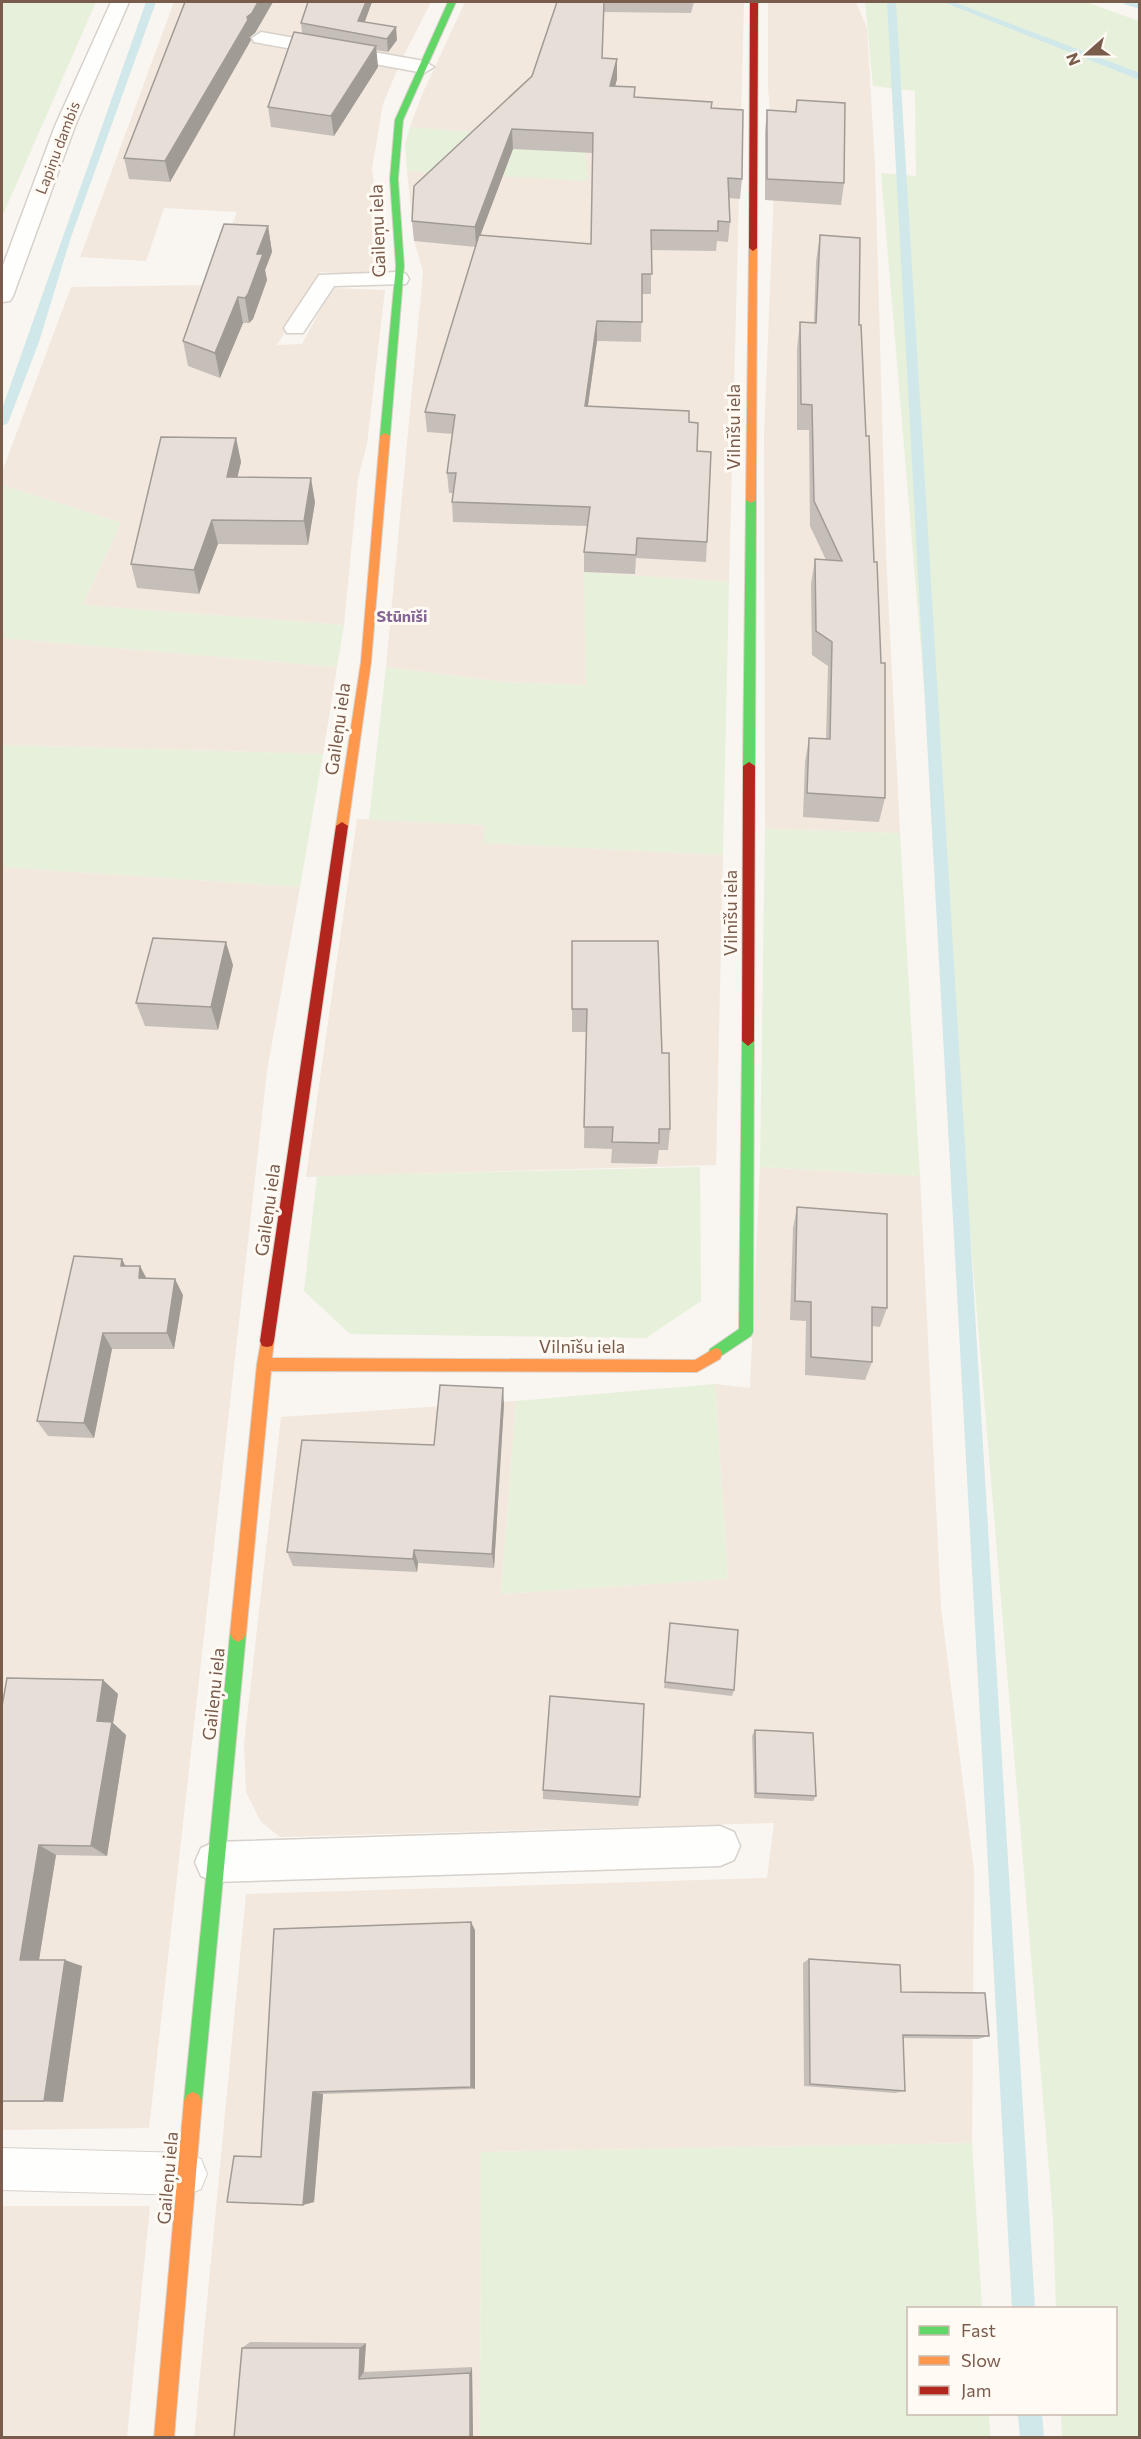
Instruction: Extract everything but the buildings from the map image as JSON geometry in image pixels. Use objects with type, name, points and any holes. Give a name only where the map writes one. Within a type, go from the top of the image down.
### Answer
[{"type":"street","name":"Lapiņu dambis","points":[[2,296],[65,126],[120,2]]},
{"type":"street","name":"Gaileņu iela","points":[[164,2438],[215,1862],[264,1364],[366,662],[400,266],[394,179],[399,120],[452,2]]},
{"type":"street","name":"Vilnīšu iela","points":[[264,1364],[697,1366],[746,1332],[754,2]]},
{"type":"street","points":[[261,38],[424,67]]},
{"type":"street","points":[[296,328],[327,280],[398,279]]},
{"type":"street","points":[[215,1862],[720,1846]]},
{"type":"lane","points":[[2,2169],[186,2174]]},
{"type":"shaded area","points":[[174,2],[431,2],[403,57],[252,32],[244,39],[398,68],[383,104],[372,169],[384,267],[361,275],[321,272],[277,345],[302,344],[332,288],[385,290],[367,444],[358,479],[344,625],[82,605],[121,523],[2,485],[2,472],[71,287],[209,285],[237,212],[164,208],[146,261],[80,257]]},
{"type":"shaded area","points":[[465,2],[744,2],[729,582],[584,572],[587,685],[504,682],[386,667],[423,272],[414,240],[407,171],[587,180],[584,142],[410,127],[421,97]]},
{"type":"shaded area","points":[[768,2],[856,2],[867,28],[875,166],[886,555],[900,833],[765,829],[764,435],[775,166],[768,87]]},
{"type":"shaded area","points":[[2,638],[337,667],[323,754],[2,745]]},
{"type":"shaded area","points":[[357,819],[486,825],[484,843],[723,855],[716,1165],[306,1177]]},
{"type":"shaded area","points":[[2,867],[300,887],[267,1071],[149,2128],[2,2130]]},
{"type":"shaded area","points":[[760,1167],[920,1176],[941,1608],[974,1871],[972,2143],[481,2152],[480,2437],[194,2438],[246,1894],[767,1878],[774,1823],[280,1837],[261,1822],[246,1792],[244,1744],[281,1417],[516,1401],[501,1594],[728,1579],[715,1384],[750,1388]]},
{"type":"shaded area","points":[[2,2206],[150,2206],[127,2437],[2,2437]]},
{"type":"green space","points":[[2,2],[96,2],[2,217]]},
{"type":"green space","points":[[865,2],[1086,2],[1139,21],[1139,2437],[1062,2437],[1061,2415],[1117,2415],[1117,2307],[1056,2307],[1053,2218],[881,173],[916,176],[915,91],[873,86]]},
{"type":"green space","points":[[410,127],[584,142],[588,181],[407,171],[405,144]]},
{"type":"green space","points":[[2,485],[121,523],[82,605],[344,625],[337,667],[2,638]]},
{"type":"green space","points":[[584,572],[729,582],[723,855],[483,843],[485,825],[369,820],[386,667],[504,682],[586,685]]},
{"type":"green space","points":[[2,745],[323,754],[300,887],[2,867]]},
{"type":"green space","points":[[765,829],[900,833],[920,1176],[760,1167]]},
{"type":"green space","points":[[700,1167],[701,1301],[646,1338],[350,1334],[304,1291],[317,1176]]},
{"type":"green space","points":[[715,1384],[728,1579],[501,1594],[516,1401]]},
{"type":"green space","points":[[972,2143],[982,2307],[907,2307],[907,2415],[989,2415],[990,2437],[480,2437],[481,2152]]},
{"type":"waterway","points":[[2,423],[33,342],[65,240],[151,2]]},
{"type":"waterway","points":[[891,2],[1024,2307]]},
{"type":"waterway","points":[[947,2],[1140,77]]},
{"type":"waterway","points":[[1127,2],[1140,6]]},
{"type":"waterway","points":[[1030,2415],[1032,2438]]},
{"type":"traffic: fast","points":[[385,436],[400,266],[394,179],[399,120],[452,2]]},
{"type":"traffic: fast","points":[[749,766],[751,500]]},
{"type":"traffic: fast","points":[[715,1354],[746,1332],[748,1041]]},
{"type":"traffic: fast","points":[[193,2101],[238,1634]]},
{"type":"traffic: slow","points":[[751,500],[753,248]]},
{"type":"traffic: slow","points":[[342,826],[366,662],[385,436]]},
{"type":"traffic: slow","points":[[238,1634],[267,1341]]},
{"type":"traffic: slow","points":[[264,1364],[697,1366],[715,1354]]},
{"type":"traffic: slow","points":[[164,2438],[193,2101]]},
{"type":"traffic: jam","points":[[753,248],[754,2]]},
{"type":"traffic: jam","points":[[748,1041],[749,766]]},
{"type":"traffic: jam","points":[[267,1341],[342,826]]},
{"type":"district","name":"Stūnīši","points":[[402,616]]}]
